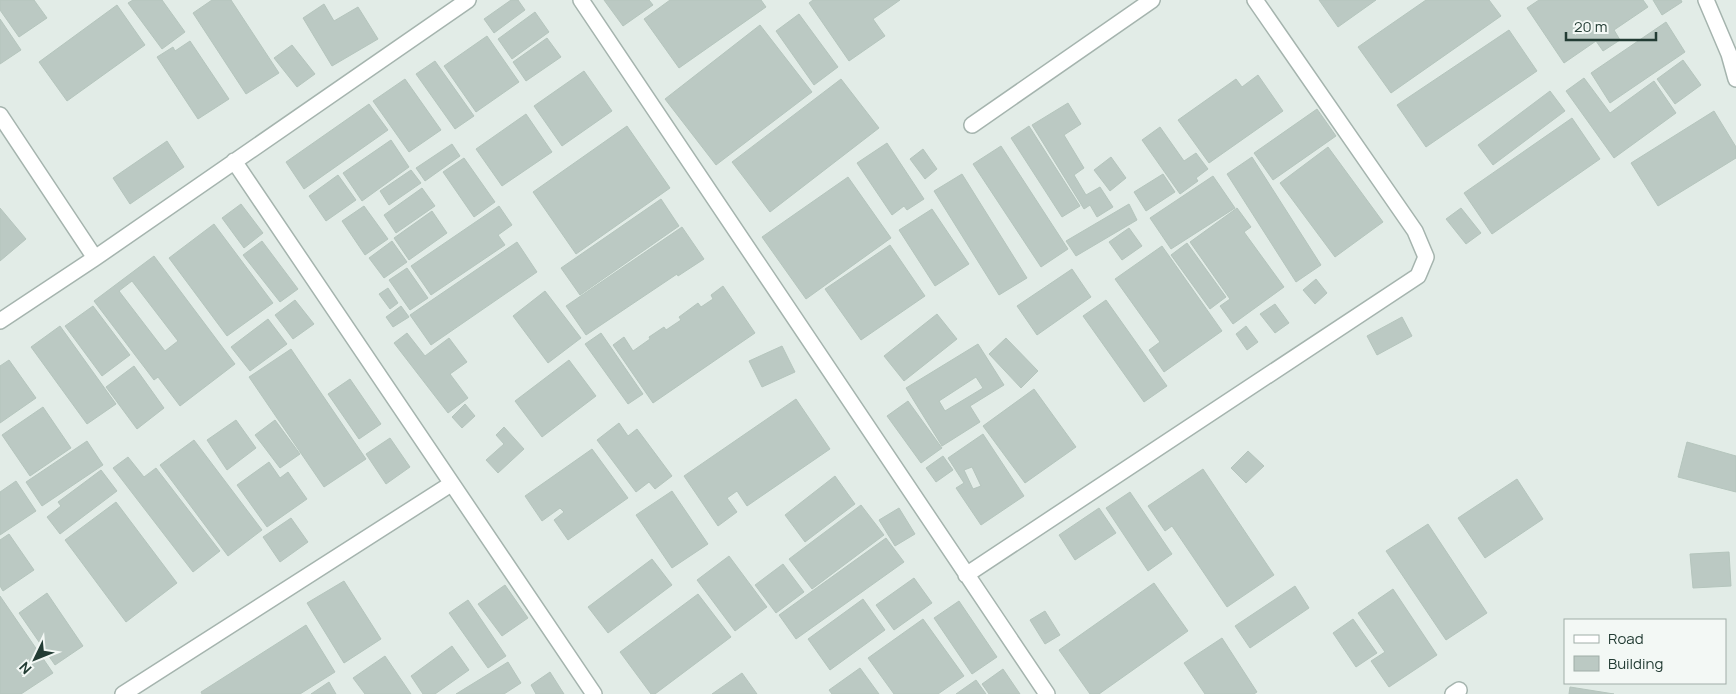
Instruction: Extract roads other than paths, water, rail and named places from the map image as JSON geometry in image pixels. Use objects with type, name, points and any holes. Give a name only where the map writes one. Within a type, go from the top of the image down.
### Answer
[{"type":"street","points":[[0,321],[95,258],[468,0]]},
{"type":"street","points":[[581,0],[1047,694]]},
{"type":"street","points":[[972,125],[1152,0]]},
{"type":"street","points":[[966,575],[1418,276],[1426,257],[1415,231],[1255,0]]},
{"type":"street","points":[[1706,0],[1729,54],[1736,79]]},
{"type":"street","points":[[0,115],[95,258]]},
{"type":"street","points":[[234,161],[594,694]]},
{"type":"street","points":[[131,692],[451,484]]}]
